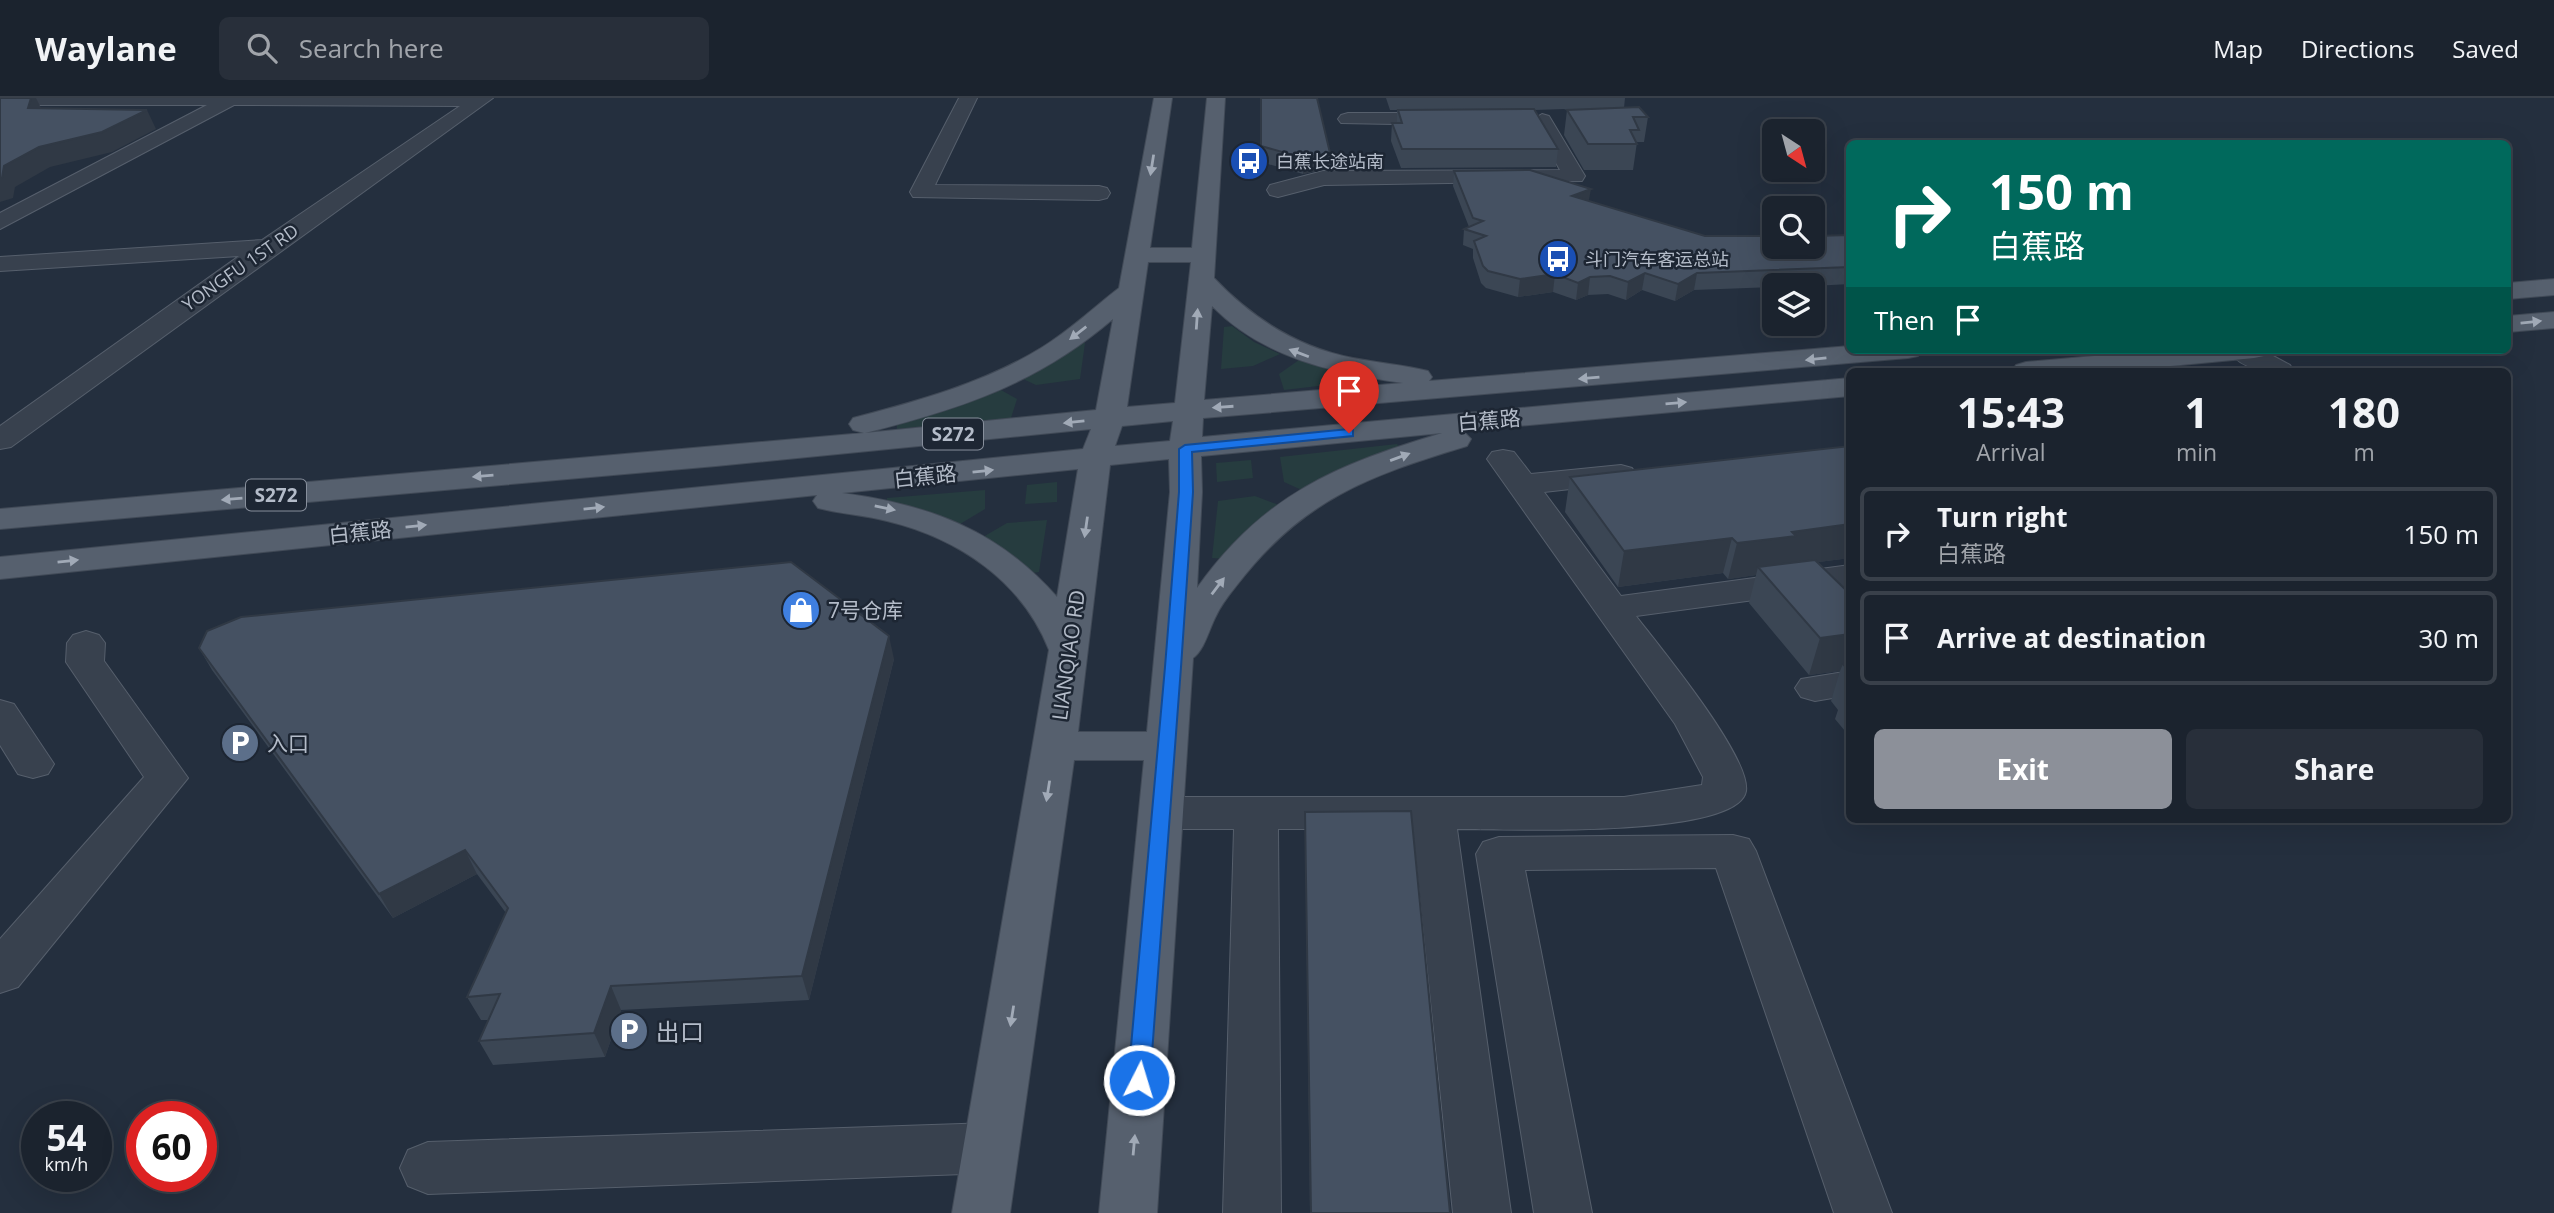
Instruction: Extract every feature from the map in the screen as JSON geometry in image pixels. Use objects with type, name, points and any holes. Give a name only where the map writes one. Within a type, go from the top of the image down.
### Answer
[{"type":"main road","name":"LIANQIAO RD","points":[[981,1213],[1055,746],[1095,459],[1110,418],[1163,98]]},
{"type":"main road","points":[[1128,1213],[1167,746],[1186,492],[1188,429],[1216,98]]},
{"type":"main road","points":[[1138,255],[1201,267]]},
{"type":"main road","points":[[1201,267],[1216,297],[1263,335],[1317,360],[1450,381],[1511,384]]},
{"type":"main road","points":[[2511,291],[2554,287]]},
{"type":"main road","points":[[716,457],[807,438],[958,397],[1051,354],[1131,291]]},
{"type":"main road","points":[[2511,324],[2554,320]]},
{"type":"main road","points":[[1188,429],[1511,384],[1861,354]]},
{"type":"main road","points":[[2059,368],[2215,354]]},
{"type":"main road","name":"白蕉路","points":[[0,568],[1095,459],[1188,429],[1535,416],[1846,387]]},
{"type":"main road","points":[[1173,667],[1202,607],[1234,565],[1271,528],[1309,497],[1362,471],[1415,452],[1535,416]]},
{"type":"main road","name":"S272","points":[[716,457],[1110,418],[1188,429]]},
{"type":"main road","name":"白蕉路","points":[[0,519],[716,457]]},
{"type":"main road","points":[[526,515],[551,470]]},
{"type":"main road","points":[[720,496],[805,498],[882,507],[922,517],[990,552],[1019,575],[1049,610],[1069,651]]},
{"type":"main road","points":[[1055,746],[1167,746]]},
{"type":"street","points":[[968,98],[921,191],[1099,193]]},
{"type":"street","points":[[1343,98],[1353,142]]},
{"type":"street","points":[[1348,120],[1462,123],[1451,98]]},
{"type":"street","points":[[0,99],[482,99]]},
{"type":"street","points":[[0,222],[232,99]]},
{"type":"street","name":"YONGFU 1ST RD","points":[[0,440],[268,247],[482,99]]},
{"type":"street","points":[[1278,190],[1322,178],[1574,176],[1557,123],[1518,119]]},
{"type":"street","points":[[0,264],[268,247]]},
{"type":"street","points":[[2253,354],[2275,368]]},
{"type":"street","points":[[1161,813],[1624,813],[1706,802],[1724,793],[1724,776],[1693,720],[1512,472],[1645,473]]},
{"type":"street","points":[[1611,608],[1835,589]]},
{"type":"street","points":[[0,973],[167,778],[85,662],[86,643]]},
{"type":"street","points":[[0,713],[33,764]]},
{"type":"street","points":[[1252,1213],[1256,813]]},
{"type":"street","points":[[1433,813],[1482,1213]]},
{"type":"street","points":[[1563,1213],[1499,853],[1733,851],[1863,1213]]},
{"type":"street","points":[[428,1168],[991,1148]]},
{"type":"green space","points":[[1232,326],[1254,342],[1280,354],[1253,366],[1221,369],[1224,327]]},
{"type":"green space","points":[[1078,342],[1085,343],[1080,379],[1036,385],[1023,379],[1054,361]]},
{"type":"green space","points":[[1299,360],[1379,376],[1379,379],[1284,390],[1279,374]]},
{"type":"green space","points":[[1001,390],[1017,399],[1011,418],[897,429],[897,423]]},
{"type":"green space","points":[[1397,444],[1401,449],[1304,491],[1284,482],[1280,457]]},
{"type":"green space","points":[[1251,460],[1253,478],[1217,482],[1216,463]]},
{"type":"green space","points":[[1057,482],[1057,502],[1025,504],[1027,485]]},
{"type":"green space","points":[[985,490],[985,509],[960,524],[927,511],[887,504],[887,498]]},
{"type":"green space","points":[[1255,496],[1279,505],[1226,559],[1212,558],[1218,501]]},
{"type":"green space","points":[[1047,520],[1039,572],[1026,574],[983,537],[1007,523]]},
{"type":"building","points":[[0,98],[31,98],[28,108],[147,110],[102,132],[39,147],[4,166],[0,178]]},
{"type":"building","points":[[1261,98],[1317,98],[1330,153],[1303,158],[1261,146]]},
{"type":"building","points":[[1639,107],[1648,117],[1633,117],[1639,130],[1630,130],[1637,144],[1588,144],[1567,110]]},
{"type":"building","points":[[1534,109],[1558,149],[1402,149],[1392,123],[1402,123],[1398,110]]},
{"type":"building","points":[[1530,170],[1591,189],[1572,196],[1705,236],[1762,236],[1762,259],[1825,259],[1825,236],[1846,235],[1846,267],[1697,273],[1678,284],[1645,273],[1628,282],[1610,276],[1590,277],[1578,283],[1555,274],[1520,279],[1488,271],[1483,266],[1474,241],[1486,236],[1464,229],[1483,221],[1473,218],[1454,171]]},
{"type":"building","points":[[1846,446],[1846,525],[1792,532],[1796,536],[1737,543],[1732,538],[1624,551],[1570,477]]},
{"type":"building","points":[[1815,560],[1846,590],[1846,635],[1820,638],[1758,567]]},
{"type":"building","points":[[791,562],[889,636],[802,976],[611,986],[594,1033],[479,1041],[500,994],[467,997],[508,908],[465,850],[379,894],[199,648],[207,631],[241,617]]},
{"type":"building","points":[[1411,811],[1450,1213],[1311,1213],[1305,812]]},
{"type":"place","name":"白蕉长途站南","points":[[1249,161]]},
{"type":"place","name":"斗门汽车客运总站","points":[[1558,259]]},
{"type":"place","name":"7号仓库","points":[[801,610]]},
{"type":"place","name":"入口","points":[[240,743]]},
{"type":"place","name":"出口","points":[[629,1031]]},
{"type":"route","points":[[1139,1080],[1186,492],[1185,449],[1349,433]]}]
